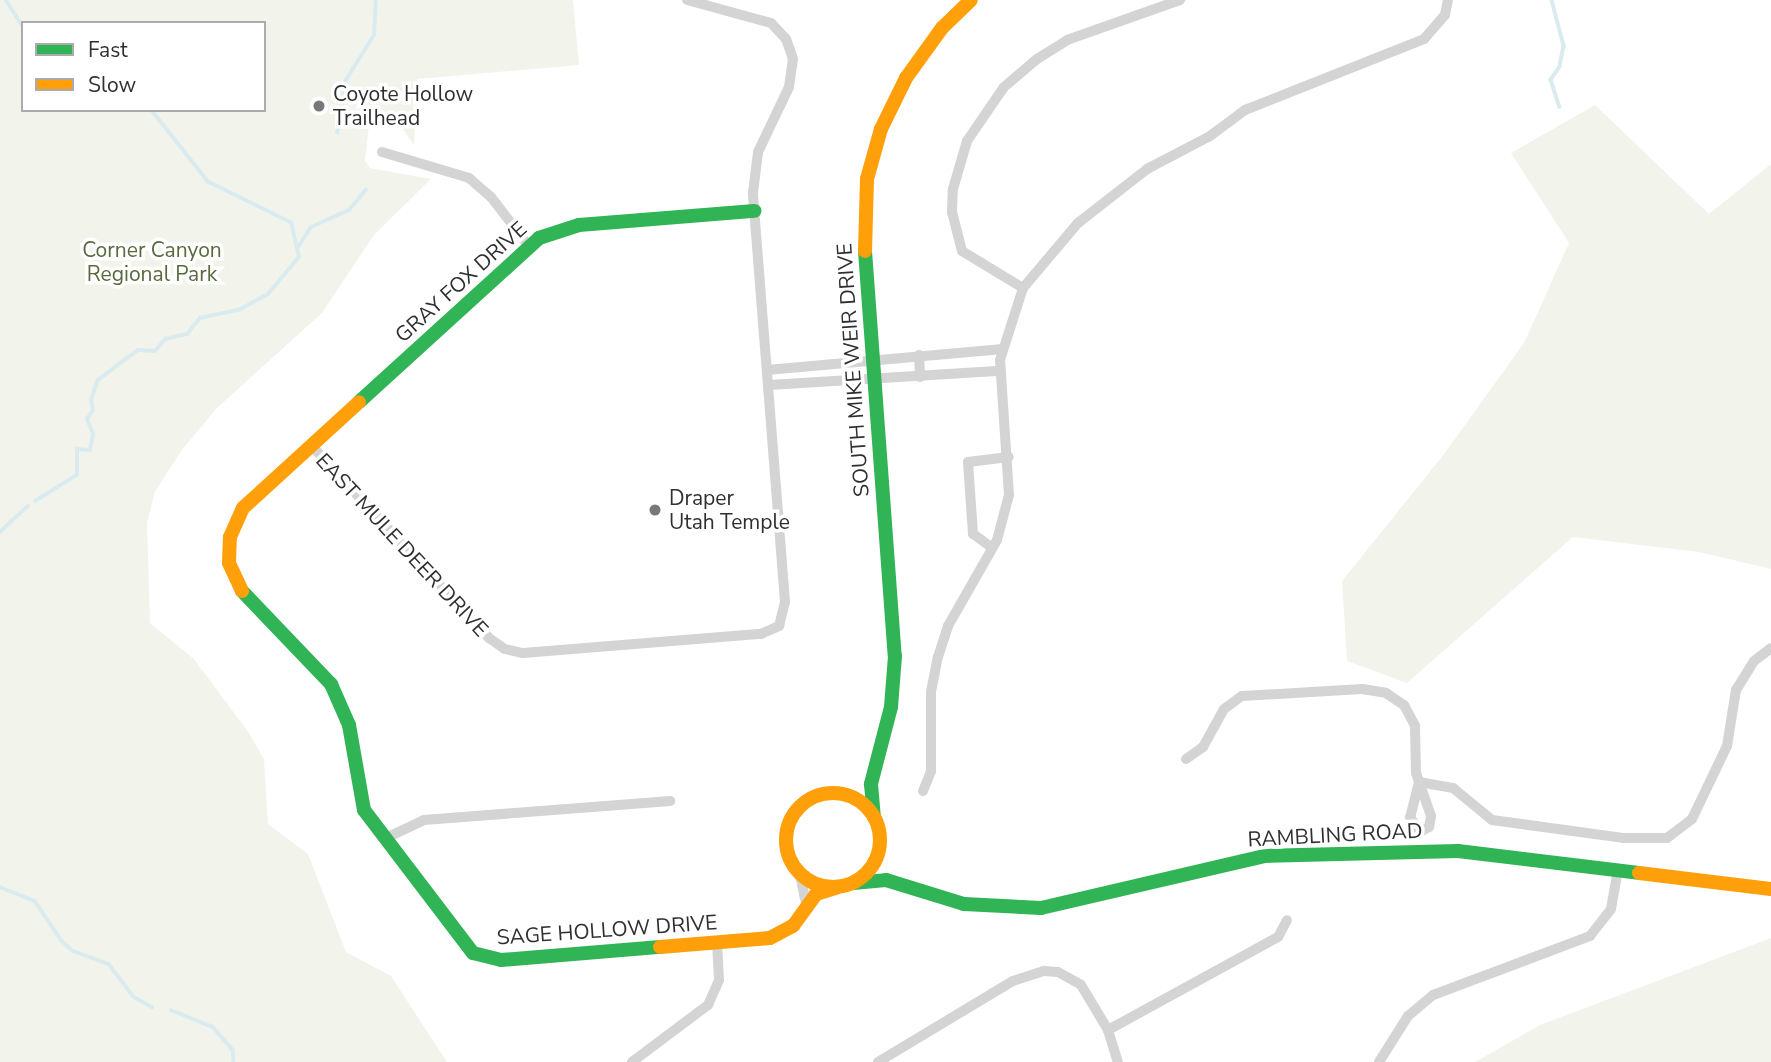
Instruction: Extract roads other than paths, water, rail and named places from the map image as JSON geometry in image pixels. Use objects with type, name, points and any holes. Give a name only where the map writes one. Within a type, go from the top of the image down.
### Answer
[{"type":"street","points":[[687,0],[764,20],[782,33],[792,52],[791,80],[758,152],[754,211],[769,386],[920,377],[1000,365]]},
{"type":"street","name":"SOUTH MIKE WEIR DRIVE","points":[[874,816],[870,793],[891,707],[895,656],[864,211],[872,159],[881,129],[906,78],[942,28],[971,0]]},
{"type":"street","points":[[1023,288],[962,251],[952,212],[953,189],[967,141],[1004,87],[1037,59],[1067,40],[1180,0]]},
{"type":"street","points":[[923,791],[931,771],[932,692],[948,626],[991,547],[1009,495],[1009,457],[1000,365],[1023,288],[1078,223],[1147,169],[1210,136],[1245,110],[1424,38],[1445,15],[1448,0]]},
{"type":"street","points":[[382,152],[469,178],[491,197],[528,246]]},
{"type":"street","name":"GRAY FOX DRIVE","points":[[311,445],[528,246],[550,233],[579,225],[754,211]]},
{"type":"street","points":[[768,370],[1003,349]]},
{"type":"street","points":[[919,355],[920,377]]},
{"type":"street","name":"EAST MULE DEER DRIVE","points":[[311,445],[489,638],[505,649],[523,653],[761,635],[782,623],[785,608],[769,386]]},
{"type":"street","name":"SAGE HOLLOW DRIVE","points":[[311,445],[243,508],[230,537],[229,563],[240,589],[336,693],[349,725],[360,802],[461,943],[486,959],[717,944],[777,936],[793,926],[806,904],[823,891],[836,888]]},
{"type":"street","points":[[991,547],[973,534],[968,462],[1009,457]]},
{"type":"street","points":[[1419,782],[1453,788],[1492,820],[1623,838],[1667,838],[1692,819],[1727,746],[1736,690],[1754,661],[1771,648]]},
{"type":"street","points":[[1186,759],[1203,747],[1224,709],[1242,696],[1373,690],[1405,707],[1415,726],[1419,782],[1428,806],[1429,827],[1420,832]]},
{"type":"street","points":[[806,904],[800,875],[787,853],[789,820],[806,801],[863,783],[875,766]]},
{"type":"street","points":[[1419,782],[1411,805],[1412,827],[1420,832]]},
{"type":"street","points":[[838,793],[855,798],[874,816],[880,849],[889,872],[907,886]]},
{"type":"street","points":[[384,839],[424,820],[670,801]]},
{"type":"street","points":[[1411,805],[1428,806]]},
{"type":"street","points":[[1420,832],[1420,851]]},
{"type":"street","points":[[800,875],[821,886],[836,888],[853,883],[867,873],[880,849]]},
{"type":"street","name":"RAMBLING ROAD","points":[[853,883],[875,880],[979,906],[1041,908],[1264,856],[1420,851],[1488,852],[1771,889]]},
{"type":"street","points":[[1378,1062],[1408,1016],[1433,995],[1590,936],[1611,909],[1618,870]]},
{"type":"street","points":[[1108,1030],[1278,937],[1287,920]]},
{"type":"street","points":[[632,1062],[708,1005],[719,980],[717,944]]},
{"type":"street","points":[[878,1062],[1013,981],[1044,971],[1058,972],[1081,985],[1108,1030],[1118,1062]]},
{"type":"waterway","points":[[6,0],[21,23]]},
{"type":"waterway","points":[[337,133],[346,80],[374,35],[376,0]]},
{"type":"waterway","points":[[1552,0],[1564,46],[1560,67],[1551,80],[1560,107]]},
{"type":"waterway","points":[[35,501],[77,475],[77,449],[90,450],[93,434],[87,419],[93,410],[91,400],[98,380],[138,350],[155,351],[165,339],[187,334],[200,318],[239,310],[268,294],[299,257],[291,223],[208,182],[153,112]]},
{"type":"waterway","points":[[299,246],[311,227],[349,210],[366,190]]},
{"type":"waterway","points":[[0,532],[28,506]]},
{"type":"waterway","points":[[0,887],[35,901],[62,941],[73,951],[109,964],[134,997],[152,1007]]},
{"type":"waterway","points":[[171,1010],[213,1027],[233,1050],[234,1062]]},
{"type":"place","name":"Coyote Hollow Trailhead","points":[[319,106]]},
{"type":"place","name":"Draper Utah Temple","points":[[655,510]]},
{"type":"park label","name":"Corner Canyon Regional Park","points":[[152,262]]}]
